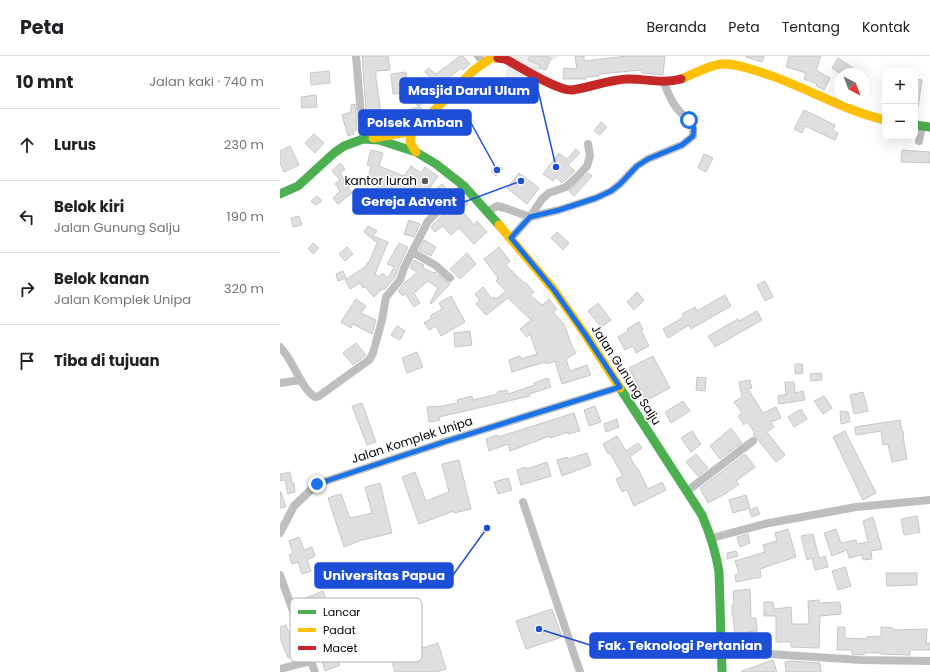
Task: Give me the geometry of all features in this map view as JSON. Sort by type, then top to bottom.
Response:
[{"type":"main road","points":[[280,194],[298,186],[334,153],[344,146],[367,139],[412,131],[421,126],[474,70],[481,59],[504,58],[564,89],[576,89],[615,80],[629,79],[664,82],[682,79],[702,69],[719,64],[732,65],[757,71],[797,85],[856,112],[882,119]]},
{"type":"main road","points":[[412,131],[410,142],[416,152]]},
{"type":"main road","name":"Jalan Gunung Salju","points":[[367,139],[389,143],[416,152],[436,164],[464,186],[511,238],[554,290],[585,334],[702,515],[712,538],[717,557],[722,672]]},
{"type":"street","points":[[356,56],[367,139]]},
{"type":"street","points":[[487,212],[497,206],[530,217],[559,210],[596,198],[611,191],[637,166],[648,159],[682,145],[693,136],[694,128],[689,120],[677,110],[669,96],[664,82]]},
{"type":"street","points":[[919,141],[922,126]]},
{"type":"street","points":[[511,238],[530,217],[542,199],[549,194],[566,187],[587,166],[590,156],[588,144]]},
{"type":"street","points":[[282,351],[305,387],[315,397],[319,396],[369,360],[373,353],[382,320],[386,297],[400,280],[404,268],[428,221],[464,186]]},
{"type":"street","points":[[412,252],[435,265],[450,278]]},
{"type":"street","points":[[280,383],[301,380]]},
{"type":"street","name":"Jalan Komplek Unipa","points":[[280,533],[294,506],[317,484],[447,441],[620,387]]},
{"type":"street","points":[[687,491],[753,441]]},
{"type":"street","points":[[712,538],[764,524],[856,507],[930,500]]},
{"type":"street","points":[[523,502],[580,672]]},
{"type":"street","points":[[280,575],[290,603]]},
{"type":"street","points":[[721,654],[769,654],[861,660],[930,661]]},
{"type":"street","points":[[280,670],[308,662]]},
{"type":"street","points":[[311,662],[315,672]]},
{"type":"shaded area","points":[[510,56],[559,56],[501,93]]},
{"type":"building","points":[[362,56],[388,56],[390,70],[376,71],[376,79],[381,113],[388,112],[389,123],[367,125]]},
{"type":"building","points":[[460,56],[463,56],[470,64],[463,70],[461,68],[445,81],[448,85],[445,89],[443,87],[431,100],[429,97],[419,106],[423,110],[413,119],[399,123],[396,113],[419,107],[414,102],[425,91],[417,92],[430,77],[425,72],[428,68],[436,74]]},
{"type":"building","points":[[530,56],[546,56],[551,58],[546,70],[539,68],[540,65],[528,60]]},
{"type":"building","points":[[575,56],[584,56],[584,61],[627,56],[665,56],[663,75],[642,73],[642,70],[599,74],[599,76],[586,77],[586,79],[563,79],[564,68],[577,69]]},
{"type":"building","points":[[746,56],[764,56],[762,62]]},
{"type":"building","points":[[789,56],[821,56],[816,70],[830,78],[824,90],[816,86],[817,84],[804,79],[806,73],[786,67]]},
{"type":"building","points":[[838,58],[853,68],[834,68],[834,69],[832,68]]},
{"type":"building","points":[[329,71],[330,83],[311,85],[310,73]]},
{"type":"building","points":[[406,72],[408,93],[393,94],[391,74]]},
{"type":"building","points":[[918,79],[922,80],[918,107]]},
{"type":"building","points":[[316,95],[317,107],[302,108],[301,97]]},
{"type":"building","points":[[355,104],[357,130],[353,131],[354,134],[348,136],[342,115],[351,112],[351,105]]},
{"type":"building","points":[[804,110],[835,125],[833,130],[838,133],[835,140],[805,126],[802,133],[794,129]]},
{"type":"building","points":[[601,122],[607,127],[600,135],[594,131]]},
{"type":"building","points":[[314,134],[324,143],[315,153],[305,143]]},
{"type":"building","points":[[290,146],[299,165],[284,172],[280,163],[280,151]]},
{"type":"building","points":[[576,149],[580,153],[568,165],[575,171],[562,183],[556,177],[553,181],[543,174],[559,153],[567,159]]},
{"type":"building","points":[[371,150],[383,153],[379,166],[404,176],[411,166],[421,173],[425,167],[438,176],[425,195],[413,188],[404,203],[386,192],[377,211],[368,206],[380,182],[368,179],[371,166],[367,165]]},
{"type":"building","points":[[902,150],[930,152],[930,163],[901,162]]},
{"type":"building","points":[[704,154],[713,158],[706,172],[698,168]]},
{"type":"building","points":[[340,163],[345,169],[340,173],[352,193],[338,204],[333,198],[340,191],[335,184],[340,180],[332,171]]},
{"type":"building","points":[[498,165],[503,169],[496,176],[491,171]]},
{"type":"building","points":[[519,173],[539,188],[527,204],[507,188]]},
{"type":"building","points":[[588,173],[592,176],[574,196],[569,191]]},
{"type":"building","points":[[442,184],[446,188],[444,190],[448,194],[429,213],[420,203]]},
{"type":"building","points":[[317,196],[322,201],[315,205],[311,201]]},
{"type":"building","points":[[463,198],[468,204],[462,210],[474,225],[477,221],[487,232],[474,244],[459,228],[451,235],[443,226],[435,232],[431,227],[446,211]]},
{"type":"building","points":[[299,216],[302,225],[293,227],[291,218]]},
{"type":"building","points":[[409,220],[420,224],[414,237],[404,234]]},
{"type":"building","points":[[368,226],[377,231],[373,236],[388,242],[375,274],[380,277],[382,273],[388,278],[394,267],[387,264],[399,243],[408,247],[395,277],[384,290],[382,289],[374,297],[365,287],[363,288],[360,283],[350,289],[345,280],[365,267],[369,262],[377,243],[364,232]]},
{"type":"building","points":[[557,232],[569,243],[563,250],[551,238]]},
{"type":"building","points":[[424,240],[436,247],[431,256],[419,250]]},
{"type":"building","points":[[313,243],[319,248],[313,254],[308,249]]},
{"type":"building","points":[[347,247],[353,254],[345,261],[339,254]]},
{"type":"building","points":[[499,247],[510,261],[506,265],[534,292],[530,295],[542,305],[549,299],[557,309],[553,312],[564,324],[576,353],[566,359],[570,371],[587,365],[591,375],[562,384],[555,361],[546,364],[545,362],[512,372],[509,360],[520,356],[521,359],[537,354],[530,334],[527,337],[520,329],[531,320],[508,298],[486,315],[476,304],[480,300],[475,294],[483,287],[492,299],[494,297],[496,299],[506,291],[496,281],[498,278],[484,259]]},
{"type":"building","points":[[467,253],[476,264],[460,279],[450,269]]},
{"type":"building","points":[[414,260],[424,265],[423,268],[434,273],[435,272],[450,284],[431,304],[430,303],[438,288],[428,281],[414,293],[420,303],[414,307],[405,293],[403,296],[398,291],[406,281],[417,272],[410,268]]},
{"type":"building","points":[[343,271],[346,278],[338,281],[336,274]]},
{"type":"building","points":[[765,281],[773,297],[765,301],[757,285]]},
{"type":"building","points":[[637,292],[644,300],[634,310],[627,302]]},
{"type":"building","points":[[725,295],[731,306],[691,329],[689,325],[668,338],[663,329],[684,317],[682,314],[695,307],[697,311]]},
{"type":"building","points":[[451,296],[465,322],[441,336],[436,326],[429,330],[424,323],[432,318],[430,316],[442,309],[439,303]]},
{"type":"building","points":[[356,299],[366,306],[361,313],[376,320],[372,334],[353,324],[351,328],[341,322]]},
{"type":"building","points":[[598,303],[611,320],[601,327],[588,311]]},
{"type":"building","points":[[757,311],[762,320],[715,347],[708,336],[738,319],[739,321]]},
{"type":"building","points":[[639,322],[643,329],[641,330],[649,346],[636,353],[633,346],[625,350],[618,337],[628,331],[627,329]]},
{"type":"building","points":[[397,326],[405,331],[400,340],[391,335]]},
{"type":"building","points":[[470,331],[472,345],[455,347],[454,333]]},
{"type":"building","points":[[356,343],[366,355],[353,365],[343,353]]},
{"type":"building","points":[[417,352],[423,367],[407,373],[402,358]]},
{"type":"building","points":[[653,356],[670,388],[646,401],[629,368]]},
{"type":"building","points":[[795,364],[802,364],[803,373],[795,374]]},
{"type":"building","points":[[821,373],[822,380],[811,381],[810,374]]},
{"type":"building","points":[[697,377],[706,378],[705,391],[696,390]]},
{"type":"building","points":[[548,378],[551,387],[529,394],[530,396],[439,417],[440,420],[429,422],[427,407],[437,407],[458,403],[457,400],[472,396],[473,400],[498,394],[497,392],[507,390],[508,394],[535,385],[534,383]]},
{"type":"building","points":[[750,380],[752,388],[748,389],[763,413],[776,407],[781,418],[771,422],[774,427],[767,432],[785,455],[776,462],[753,434],[755,433],[747,422],[744,425],[738,416],[742,413],[734,402],[742,397],[739,382]]},
{"type":"building","points":[[785,382],[794,382],[795,393],[803,391],[805,400],[779,404],[778,396],[786,394]]},
{"type":"building","points":[[863,392],[868,411],[854,414],[850,395]]},
{"type":"building","points":[[824,396],[832,408],[823,414],[814,401]]},
{"type":"building","points":[[683,401],[690,411],[671,423],[665,412]]},
{"type":"building","points":[[362,403],[376,442],[367,445],[352,406]]},
{"type":"building","points":[[595,406],[601,422],[589,426],[584,410]]},
{"type":"building","points":[[801,409],[807,419],[794,427],[788,417]]},
{"type":"building","points":[[840,411],[848,412],[850,422],[841,424]]},
{"type":"building","points":[[574,413],[580,431],[568,434],[568,432],[550,438],[550,436],[510,451],[508,444],[489,451],[486,439],[497,435],[498,437]]},
{"type":"building","points":[[617,419],[619,427],[606,432],[604,424]]},
{"type":"building","points":[[900,420],[907,459],[892,462],[888,444],[883,445],[881,431],[856,435],[855,427]]},
{"type":"building","points":[[731,428],[742,443],[720,459],[710,446]]},
{"type":"building","points":[[692,431],[701,444],[691,452],[681,438]]},
{"type":"building","points":[[845,431],[876,493],[863,500],[833,437]]},
{"type":"building","points":[[617,436],[626,451],[638,443],[642,448],[630,457],[648,489],[662,482],[666,490],[634,506],[627,490],[622,492],[616,479],[623,476],[603,444]]},
{"type":"building","points":[[587,453],[591,465],[562,476],[557,460],[567,457],[568,459]]},
{"type":"building","points":[[696,454],[708,468],[698,476],[686,462]]},
{"type":"building","points":[[745,454],[755,467],[736,481],[739,484],[725,494],[708,503],[700,488]]},
{"type":"building","points":[[459,460],[471,509],[454,513],[454,511],[419,524],[402,477],[415,472],[426,501],[449,492],[442,464]]},
{"type":"building","points":[[547,462],[551,476],[521,485],[517,470],[526,467],[527,469]]},
{"type":"building","points":[[290,472],[292,483],[294,483],[295,492],[288,494],[285,480],[280,481],[280,474]]},
{"type":"building","points":[[508,478],[512,490],[498,494],[494,482]]},
{"type":"building","points":[[380,483],[392,533],[362,540],[344,547],[328,498],[341,494],[350,518],[372,513],[365,487]]},
{"type":"building","points":[[281,492],[286,507],[280,508]]},
{"type":"building","points":[[746,495],[750,508],[733,513],[729,500]]},
{"type":"building","points":[[757,507],[760,514],[752,517],[749,510]]},
{"type":"building","points":[[917,516],[920,532],[904,535],[901,519]]},
{"type":"building","points":[[873,517],[882,549],[871,551],[872,559],[863,560],[862,555],[849,558],[847,550],[832,556],[824,533],[836,529],[841,543],[856,540],[857,544],[868,542],[863,521]]},
{"type":"building","points":[[788,529],[796,557],[760,569],[761,577],[736,582],[735,575],[739,574],[735,561],[765,552],[763,545],[777,541],[775,533]]},
{"type":"building","points":[[748,534],[750,543],[740,547],[737,537]]},
{"type":"building","points":[[813,534],[819,558],[825,556],[828,567],[815,570],[812,558],[807,560],[801,536]]},
{"type":"building","points":[[299,537],[304,550],[312,547],[315,556],[307,560],[311,571],[302,574],[298,562],[292,564],[289,555],[293,553],[289,541]]},
{"type":"building","points":[[736,551],[738,556],[727,559],[727,553]]},
{"type":"building","points":[[845,567],[851,586],[838,590],[832,571]]},
{"type":"building","points":[[886,573],[917,573],[917,585],[887,586]]},
{"type":"building","points":[[750,589],[751,618],[756,618],[757,631],[747,632],[748,648],[733,648],[732,635],[735,634],[732,616],[732,605],[734,605],[733,591]]},
{"type":"building","points":[[323,591],[326,598],[306,598]]},
{"type":"building","points":[[819,600],[819,603],[840,602],[841,614],[820,616],[819,648],[791,647],[791,642],[776,642],[776,616],[764,616],[764,602],[773,602],[774,609],[791,607],[792,624],[809,624],[808,601]]},
{"type":"building","points":[[552,609],[562,637],[526,649],[516,621]]},
{"type":"building","points":[[286,625],[290,636],[290,657],[288,658],[280,638],[280,627]]},
{"type":"building","points":[[838,627],[845,627],[845,638],[867,639],[867,637],[881,636],[881,627],[893,628],[893,630],[927,629],[926,643],[930,643],[930,650],[910,650],[910,655],[881,653],[864,653],[864,655],[852,654],[852,650],[837,650]]},
{"type":"building","points":[[438,643],[446,669],[436,672],[395,672],[392,662],[422,662],[422,648]]},
{"type":"building","points":[[773,660],[777,672],[742,672],[742,671]]},
{"type":"building","points":[[322,662],[339,662],[340,665],[325,671]]},
{"type":"building","points":[[785,662],[820,663],[821,672],[786,672]]},
{"type":"traffic: fast","points":[[918,125],[930,127]]},
{"type":"traffic: fast","points":[[280,194],[298,186],[334,153],[344,146],[363,139],[379,140],[416,152],[436,164],[464,186],[499,225]]},
{"type":"traffic: fast","points":[[620,388],[702,515],[708,529],[719,572],[722,672]]},
{"type":"traffic: slow","points":[[373,138],[408,132],[416,129],[474,70],[491,58],[498,58]]},
{"type":"traffic: slow","points":[[681,79],[716,65],[736,65],[776,77],[837,104],[882,119]]},
{"type":"traffic: slow","points":[[412,131],[410,142],[416,152]]},
{"type":"traffic: slow","points":[[499,225],[554,290],[620,388]]},
{"type":"traffic: jam","points":[[498,58],[505,59],[557,87],[572,90],[622,79],[661,81],[681,79]]},
{"type":"place","name":"Masjid Darul Ulum","points":[[556,167]]},
{"type":"place","name":"Polsek Amban","points":[[497,170]]},
{"type":"place","name":"kantor lurah","points":[[425,181]]},
{"type":"place","name":"Gereja Advent","points":[[521,181]]},
{"type":"place","name":"Universitas Papua","points":[[487,528]]},
{"type":"place","name":"Fak. Teknologi Pertanian","points":[[539,629]]},
{"type":"route","points":[[317,484],[447,441],[620,387],[554,290],[511,238],[530,217],[559,210],[596,198],[611,191],[637,166],[648,159],[682,145],[693,136],[694,128],[689,120]]}]
